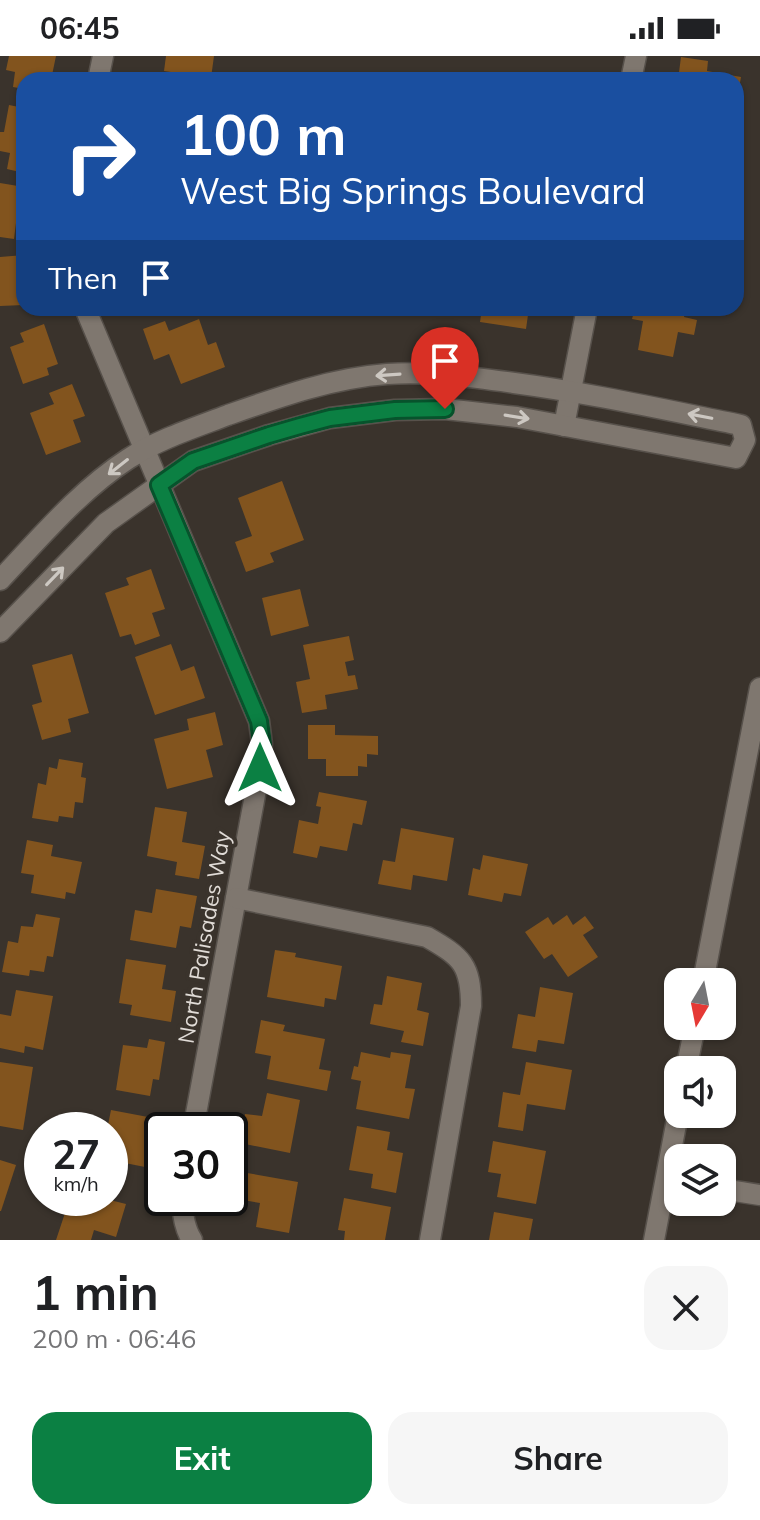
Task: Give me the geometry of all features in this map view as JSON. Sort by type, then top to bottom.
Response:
[{"type":"street","name":"North Palisades Way","points":[[88,316],[259,721],[262,744],[260,768],[196,1112]]},
{"type":"street","points":[[564,426],[585,316]]},
{"type":"street","points":[[0,580],[78,499],[143,450],[166,438],[308,388],[387,374],[462,376],[571,391],[741,425],[753,442],[736,458],[517,417],[445,409],[395,410],[330,418],[193,461],[106,523],[0,632]]},
{"type":"street","points":[[706,968],[760,688]]},
{"type":"street","points":[[236,898],[427,937],[450,950],[463,965],[471,981],[471,1006],[430,1240]]},
{"type":"street","points":[[736,1191],[760,1195]]},
{"type":"street","points":[[654,1240],[664,1207]]},
{"type":"street","points":[[184,1216],[191,1239]]},
{"type":"building","points":[[9,56],[56,56],[53,72],[16,72],[16,88],[13,87],[15,72],[6,70]]},
{"type":"building","points":[[166,56],[214,56],[212,72],[164,71]]},
{"type":"building","points":[[681,57],[708,61],[707,71],[713,72],[679,72]]},
{"type":"building","points":[[9,105],[16,106],[16,171],[7,169],[10,153],[0,151],[0,132],[4,132]]},
{"type":"building","points":[[0,183],[16,186],[16,223],[14,239],[0,237]]},
{"type":"building","points":[[16,256],[16,305],[0,306],[0,257]]},
{"type":"building","points":[[481,316],[528,316],[526,329],[480,322]]},
{"type":"building","points":[[633,316],[684,316],[697,320],[694,335],[678,332],[673,357],[638,350],[643,321],[632,319]]},
{"type":"building","points":[[199,319],[208,345],[216,342],[225,367],[181,384],[169,354],[154,360],[143,329],[165,321],[169,331]]},
{"type":"building","points":[[44,324],[58,364],[47,368],[49,375],[23,384],[10,347],[24,342],[20,333]]},
{"type":"building","points":[[72,384],[85,416],[73,420],[81,442],[46,455],[30,413],[54,404],[49,393]]},
{"type":"building","points":[[282,481],[304,540],[270,553],[274,562],[246,572],[235,542],[252,536],[238,498]]},
{"type":"building","points":[[151,569],[165,609],[152,613],[160,636],[135,645],[131,634],[120,637],[105,593],[129,585],[126,578]]},
{"type":"building","points":[[300,589],[309,626],[271,636],[262,598]]},
{"type":"building","points":[[349,636],[354,660],[345,662],[348,676],[355,675],[358,689],[325,695],[327,709],[302,713],[296,682],[310,679],[303,645]]},
{"type":"building","points":[[171,644],[181,671],[194,666],[205,698],[155,715],[135,657]]},
{"type":"building","points":[[72,654],[89,713],[68,719],[71,732],[42,740],[32,705],[42,702],[32,665]]},
{"type":"building","points":[[215,712],[223,745],[206,750],[213,777],[167,789],[154,739],[189,730],[187,719]]},
{"type":"building","points":[[308,725],[335,725],[335,735],[378,736],[378,755],[367,754],[367,767],[358,766],[358,776],[326,776],[326,759],[308,759]]},
{"type":"building","points":[[59,759],[83,763],[81,777],[86,778],[83,803],[75,802],[73,818],[59,816],[58,822],[32,818],[38,783],[46,785],[49,767],[57,769]]},
{"type":"building","points":[[319,792],[367,801],[362,825],[353,823],[347,851],[320,846],[317,858],[293,853],[299,820],[318,824],[321,807],[316,806]]},
{"type":"building","points":[[155,807],[187,812],[182,842],[205,846],[199,879],[175,875],[177,862],[147,856]]},
{"type":"building","points":[[401,828],[454,838],[447,881],[413,875],[411,890],[378,884],[383,860],[395,862]]},
{"type":"building","points":[[27,840],[53,845],[51,856],[82,862],[75,894],[66,892],[65,899],[31,893],[34,875],[21,873]]},
{"type":"building","points":[[483,855],[528,864],[521,896],[504,893],[502,902],[468,895],[473,868],[480,870]]},
{"type":"building","points":[[156,889],[197,896],[191,928],[180,926],[176,948],[130,940],[135,910],[152,913]]},
{"type":"building","points":[[36,914],[60,918],[53,957],[47,956],[44,972],[30,970],[29,976],[2,972],[8,941],[18,943],[21,926],[33,927]]},
{"type":"building","points":[[567,915],[573,925],[585,916],[594,928],[583,935],[598,957],[568,977],[552,954],[544,959],[525,932],[548,917],[553,925]]},
{"type":"building","points":[[275,950],[342,966],[336,1000],[325,998],[324,1007],[267,997]]},
{"type":"building","points":[[126,959],[166,965],[162,989],[176,991],[171,1022],[130,1015],[132,1005],[119,1003]]},
{"type":"building","points":[[387,976],[422,983],[417,1010],[429,1013],[423,1046],[401,1042],[404,1031],[370,1024],[374,1004],[382,1005]]},
{"type":"building","points":[[540,987],[573,993],[564,1044],[538,1040],[536,1052],[512,1048],[518,1014],[535,1017]]},
{"type":"building","points":[[16,990],[53,996],[43,1050],[25,1046],[24,1053],[0,1048],[0,1014],[11,1016]]},
{"type":"building","points":[[261,1020],[285,1025],[283,1031],[325,1039],[319,1069],[331,1071],[327,1091],[267,1079],[271,1056],[255,1053]]},
{"type":"building","points":[[149,1039],[165,1042],[159,1080],[153,1079],[150,1096],[116,1090],[123,1045],[147,1048]]},
{"type":"building","points":[[361,1052],[390,1058],[391,1052],[411,1055],[405,1088],[415,1089],[409,1119],[356,1109],[361,1081],[351,1079]]},
{"type":"building","points":[[0,1062],[33,1067],[23,1130],[0,1126]]},
{"type":"building","points":[[526,1062],[572,1070],[565,1110],[527,1104],[523,1131],[498,1127],[503,1092],[520,1095]]},
{"type":"building","points":[[267,1093],[300,1100],[290,1153],[248,1145],[248,1114],[262,1116]]},
{"type":"building","points":[[128,1113],[144,1116],[144,1167],[128,1164]]},
{"type":"building","points":[[357,1126],[390,1132],[387,1150],[403,1153],[396,1193],[371,1188],[373,1174],[349,1170]]},
{"type":"building","points":[[493,1141],[546,1151],[536,1204],[497,1197],[501,1174],[488,1172]]},
{"type":"building","points":[[0,1160],[16,1165],[1,1211],[0,1211]]},
{"type":"building","points":[[248,1173],[298,1182],[289,1233],[256,1227],[260,1203],[248,1201]]},
{"type":"building","points":[[344,1198],[391,1207],[385,1240],[344,1240],[345,1231],[338,1230]]},
{"type":"building","points":[[494,1212],[533,1219],[529,1240],[489,1240]]},
{"type":"building","points":[[64,1216],[122,1216],[116,1237],[94,1230],[91,1240],[56,1240]]},
{"type":"route","points":[[260,768],[262,744],[259,721],[159,485],[193,461],[330,418],[395,410],[445,409]]}]
